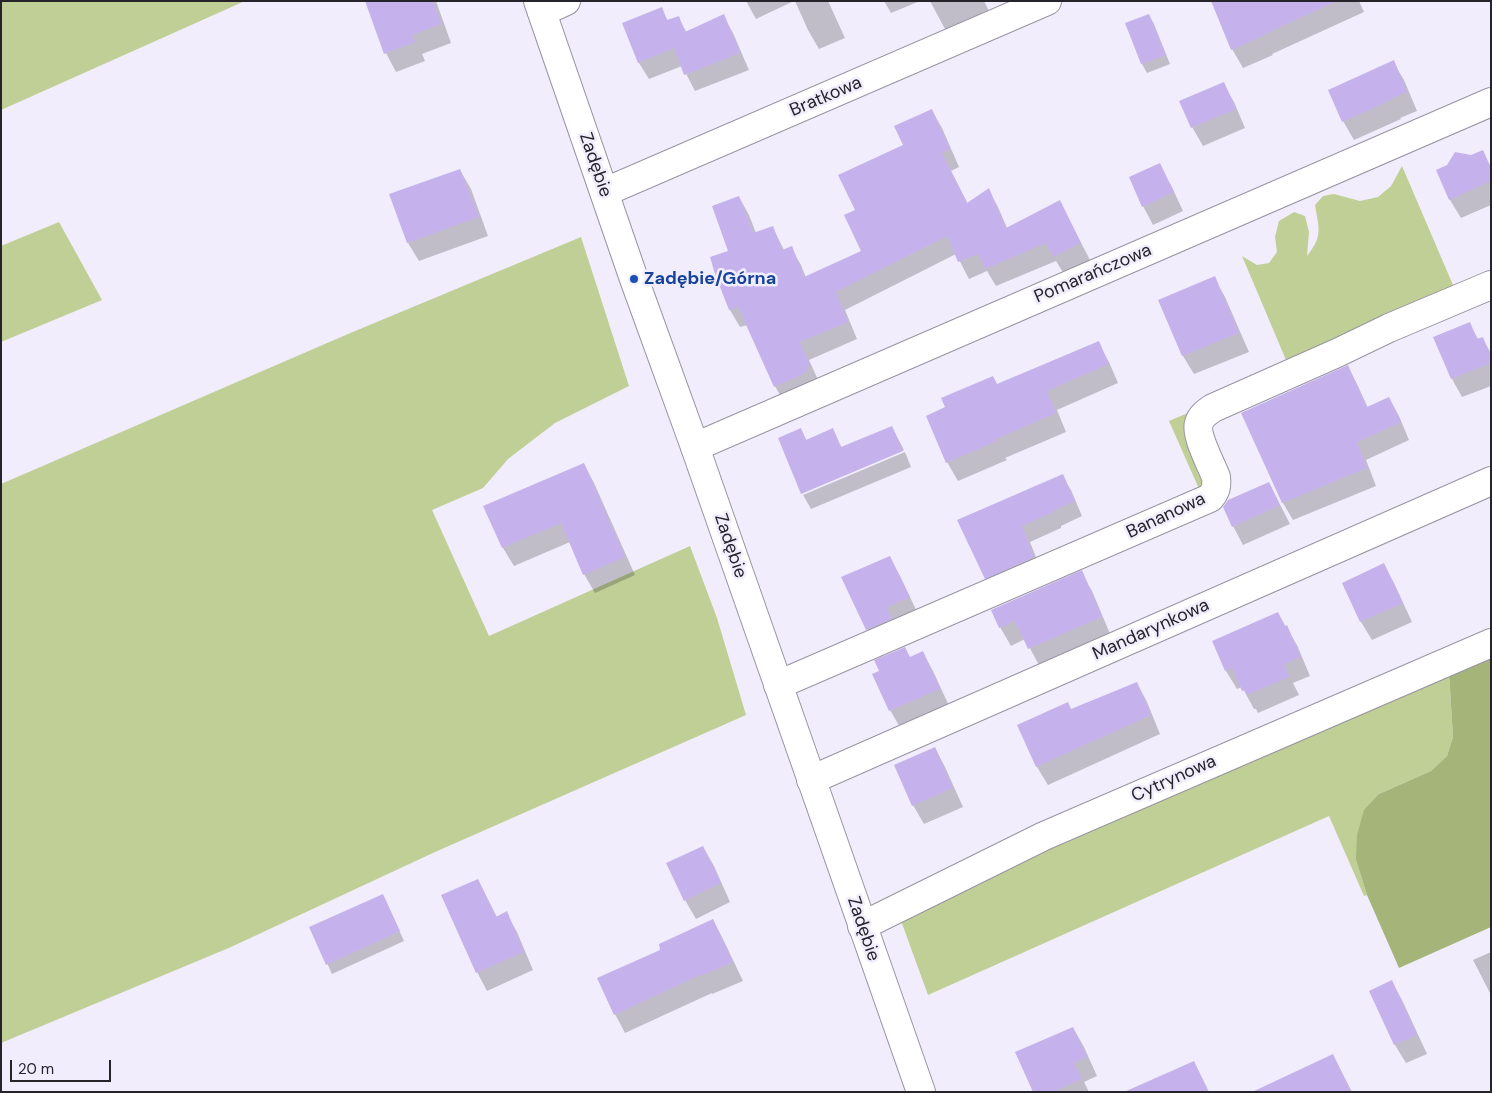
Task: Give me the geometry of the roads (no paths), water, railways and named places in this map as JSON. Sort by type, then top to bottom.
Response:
[{"type":"street","name":"Bratkowa","points":[[604,192],[1047,1]]},
{"type":"street","name":"Zadębie","points":[[548,5],[604,192],[921,1092]]},
{"type":"street","name":"Pomarańczowa","points":[[695,447],[1491,102]]},
{"type":"street","name":"Bananowa","points":[[778,684],[1210,498],[1217,484],[1198,431],[1199,422],[1204,414],[1213,408],[1338,353],[1389,328],[1491,285]]},
{"type":"street","name":"Mandarynkowa","points":[[811,780],[1491,481]]},
{"type":"street","name":"Cytrynowa","points":[[862,926],[1044,836],[1491,642]]},
{"type":"place","name":"Zadębie/Górna","points":[[634,279]]}]
